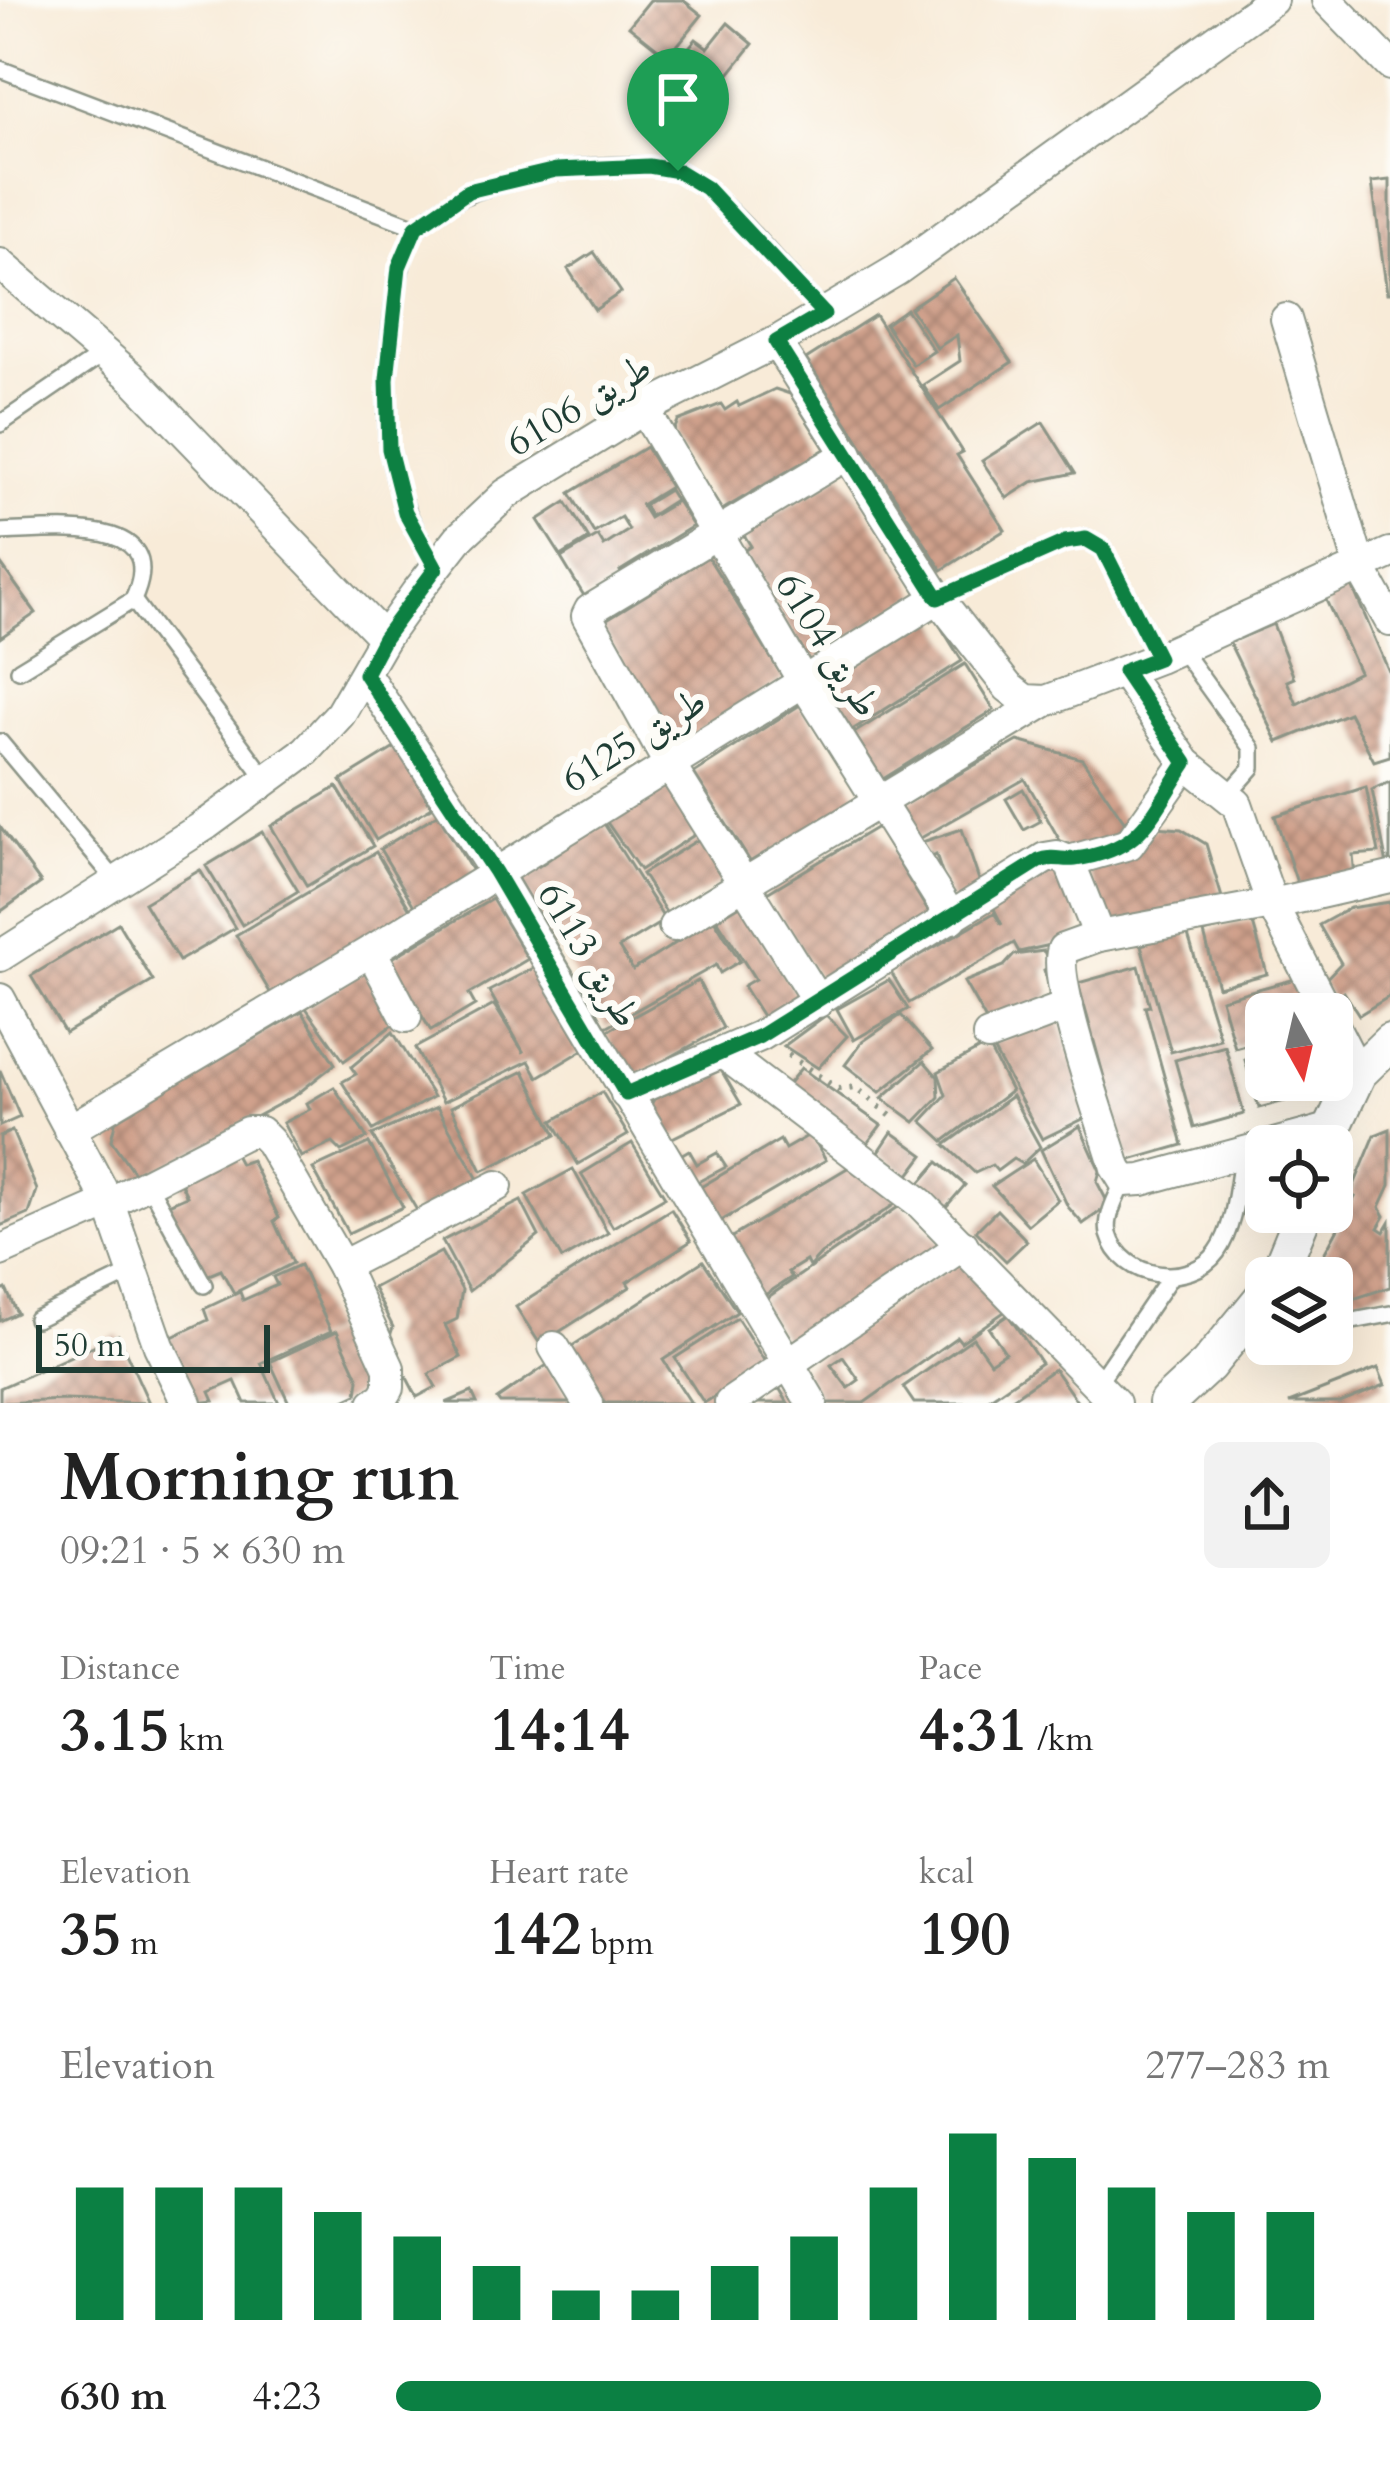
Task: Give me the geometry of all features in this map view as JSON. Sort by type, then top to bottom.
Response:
[{"type":"street","name":"طريق 6106","points":[[0,956],[269,782],[329,727],[384,638],[436,568],[459,538],[506,494],[644,409],[776,342],[897,270],[1272,0]]},
{"type":"street","points":[[1372,0],[1337,9],[1390,65]]},
{"type":"street","points":[[0,264],[155,400],[384,638]]},
{"type":"street","points":[[1286,319],[1360,567],[1390,621]]},
{"type":"street","points":[[776,342],[938,598],[1008,687],[1025,700],[1046,701]]},
{"type":"street","name":"طريق 6104","points":[[644,409],[804,682],[952,918]]},
{"type":"street","points":[[818,1002],[669,764],[588,621],[590,610],[848,454]]},
{"type":"street","points":[[674,926],[1046,701],[1169,653],[1390,553]]},
{"type":"street","name":"طريق 6125","points":[[69,1130],[371,951],[938,598]]},
{"type":"street","points":[[1124,671],[1186,763],[1228,795],[1245,816],[1273,904],[1318,993]]},
{"type":"street","name":"طريق 6113","points":[[365,674],[495,872],[812,1403]]},
{"type":"street","points":[[626,1094],[760,1036],[1039,861],[1052,856],[1069,861],[1136,839],[1186,763]]},
{"type":"street","points":[[1069,861],[1088,939]]},
{"type":"street","points":[[1243,1152],[1133,1182],[1120,1174],[1068,1006],[1058,961],[1063,950],[1088,939],[1390,877]]},
{"type":"street","points":[[371,951],[406,1017]]},
{"type":"street","points":[[0,999],[109,1203],[159,1346],[187,1403]]},
{"type":"street","points":[[988,1036],[1068,1006]]},
{"type":"street","points":[[1334,1125],[1379,1056],[1353,1037]]},
{"type":"street","points":[[723,1054],[920,1203],[1106,1394]]},
{"type":"street","points":[[0,1251],[109,1203],[247,1132],[260,1132],[342,1265],[388,1368],[389,1388],[374,1403]]},
{"type":"street","points":[[342,1265],[496,1186]]},
{"type":"street","points":[[730,1403],[963,1245]]},
{"type":"street","points":[[1167,1403],[1245,1336]]},
{"type":"street","points":[[554,1347],[588,1403]]},
{"type":"lane","points":[[0,69],[416,227]]},
{"type":"lane","points":[[436,568],[405,512],[389,449],[387,379],[399,267],[416,227],[468,191],[556,170],[649,166],[678,171],[706,188],[824,314]]},
{"type":"lane","points":[[0,424],[104,353]]},
{"type":"lane","points":[[0,532],[98,533],[138,548],[144,569],[133,600],[19,670]]},
{"type":"lane","points":[[938,598],[1065,542],[1086,539],[1103,549],[1169,653],[1252,748],[1252,768],[1228,795]]},
{"type":"lane","points":[[133,600],[269,782]]},
{"type":"lane","points":[[0,742],[117,882]]},
{"type":"lane","points":[[1120,1174],[1108,1231],[1118,1253],[1139,1268],[1170,1277],[1200,1268],[1216,1254],[1228,1231],[1243,1152]]},
{"type":"lane","points":[[148,1183],[204,1285]]},
{"type":"lane","points":[[36,1319],[133,1272]]},
{"type":"lane","points":[[1106,1394],[1170,1277]]},
{"type":"lane","points":[[1353,1320],[1390,1314]]},
{"type":"path","points":[[760,1036],[838,1089],[855,1087],[891,1116]]},
{"type":"building","points":[[650,0],[683,0],[702,15],[668,57],[629,26]]},
{"type":"building","points":[[728,23],[753,44],[713,94],[675,64],[696,39],[708,48]]},
{"type":"building","points":[[1390,180],[1390,293],[1387,293],[1372,182]]},
{"type":"building","points":[[594,252],[621,292],[595,310],[568,269]]},
{"type":"building","points":[[954,278],[1012,362],[939,410],[923,385],[960,361],[957,335],[937,348],[910,308]]},
{"type":"building","points":[[906,309],[934,351],[913,365],[885,324]]},
{"type":"building","points":[[875,315],[963,452],[957,455],[1005,530],[942,570],[806,359]]},
{"type":"building","points":[[775,389],[790,394],[825,449],[722,510],[673,433],[678,421],[721,404],[725,410],[737,402],[739,406]]},
{"type":"building","points":[[1043,422],[1075,473],[1032,482],[1007,498],[982,461]]},
{"type":"building","points":[[646,447],[670,487],[641,505],[649,518],[677,501],[693,526],[620,571],[623,576],[586,599],[561,558],[598,536],[604,546],[629,530],[621,517],[594,533],[570,493]]},
{"type":"building","points":[[842,473],[919,595],[811,663],[742,552],[751,546],[744,535]]},
{"type":"building","points":[[669,490],[675,500],[650,516],[644,505]]},
{"type":"building","points":[[566,502],[589,539],[561,556],[538,520]]},
{"type":"building","points":[[708,557],[784,679],[676,746],[599,624]]},
{"type":"building","points":[[0,563],[36,613],[0,638]]},
{"type":"building","points":[[1349,579],[1390,674],[1390,756],[1374,761],[1349,713],[1278,742],[1229,642],[1273,624],[1294,678],[1287,681],[1297,704],[1359,672],[1325,598]]},
{"type":"building","points":[[934,616],[962,661],[852,730],[824,686]]},
{"type":"building","points":[[965,664],[994,710],[883,779],[854,733]]},
{"type":"building","points":[[800,705],[860,799],[753,866],[694,773]]},
{"type":"building","points":[[1018,741],[1082,759],[1124,821],[1129,819],[1133,840],[1067,853],[1025,779],[919,839],[900,807]]},
{"type":"building","points":[[396,747],[432,807],[376,840],[341,781]]},
{"type":"building","points":[[663,779],[699,832],[640,870],[604,818]]},
{"type":"building","points":[[1390,782],[1390,870],[1388,870],[1372,790]]},
{"type":"building","points":[[337,787],[373,846],[307,886],[271,826]]},
{"type":"building","points":[[1366,787],[1379,853],[1353,855],[1355,878],[1300,892],[1275,816]]},
{"type":"building","points":[[1023,789],[1041,821],[1024,830],[1006,799]]},
{"type":"building","points":[[438,814],[475,876],[417,911],[380,849]]},
{"type":"building","points":[[603,822],[665,920],[619,948],[633,970],[714,919],[740,961],[720,973],[716,965],[606,1027],[510,866],[532,853],[539,866]]},
{"type":"building","points":[[0,827],[41,883],[0,912]]},
{"type":"building","points":[[877,827],[934,921],[823,986],[767,893]]},
{"type":"building","points":[[1155,827],[1181,829],[1206,844],[1223,901],[1107,928],[1088,869]]},
{"type":"building","points":[[962,829],[983,892],[952,903],[936,855],[927,858],[922,842]]},
{"type":"building","points":[[262,832],[298,891],[242,925],[206,866]]},
{"type":"building","points":[[701,838],[727,878],[667,914],[642,874]]},
{"type":"building","points":[[376,852],[414,916],[274,999],[236,935]]},
{"type":"building","points":[[1068,868],[1080,930],[1064,942],[1019,952],[1014,943],[909,1003],[891,972],[994,913],[1002,925],[993,907],[1036,875]]},
{"type":"building","points":[[200,870],[235,928],[179,961],[144,903]]},
{"type":"building","points":[[492,899],[528,959],[469,994],[475,1005],[431,1031],[389,960]]},
{"type":"building","points":[[1390,902],[1390,996],[1359,1015],[1353,993],[1328,993],[1322,983],[1341,963],[1319,925],[1350,908]]},
{"type":"building","points":[[740,905],[801,1003],[767,1024],[743,986],[755,979],[717,919]]},
{"type":"building","points":[[1252,920],[1267,974],[1218,987],[1204,933]]},
{"type":"building","points":[[118,923],[153,981],[65,1033],[31,976]]},
{"type":"building","points":[[1187,932],[1220,1039],[1171,1052],[1141,945]]},
{"type":"building","points":[[1044,951],[1051,992],[1045,1000],[988,1024],[964,982],[1004,966],[1014,955]]},
{"type":"building","points":[[1139,966],[1150,1006],[1145,1007],[1183,1145],[1127,1161],[1078,983]]},
{"type":"building","points":[[536,967],[585,1049],[538,1077],[529,1061],[443,1102],[415,1048],[494,1005],[524,1053],[489,991]]},
{"type":"building","points":[[365,969],[395,1023],[344,1061],[306,1008]]},
{"type":"building","points":[[1299,978],[1303,993],[1245,993],[1245,1045],[1235,1048],[1221,999]]},
{"type":"building","points":[[889,980],[908,1009],[854,1040],[837,1009]]},
{"type":"building","points":[[698,981],[723,1028],[631,1079],[605,1032]]},
{"type":"building","points":[[302,1011],[335,1064],[296,1095],[139,1180],[111,1140],[116,1119]]},
{"type":"building","points":[[826,1015],[847,1036],[818,1068],[784,1046]]},
{"type":"building","points":[[901,1015],[932,1050],[880,1092],[845,1065],[862,1042]]},
{"type":"building","points":[[1057,1017],[1093,1114],[1042,1139],[990,1044]]},
{"type":"building","points":[[393,1032],[433,1097],[373,1130],[342,1082],[356,1074],[351,1067]]},
{"type":"building","points":[[987,1045],[1011,1091],[944,1141],[922,1121],[946,1095],[938,1072]]},
{"type":"building","points":[[1225,1046],[1244,1114],[1194,1128],[1175,1060]]},
{"type":"building","points":[[924,1061],[938,1077],[939,1097],[915,1122],[882,1098]]},
{"type":"building","points":[[801,1068],[881,1125],[866,1145],[786,1087]]},
{"type":"building","points":[[0,1070],[20,1117],[0,1126]]},
{"type":"building","points":[[721,1070],[741,1104],[664,1142],[647,1113],[654,1099]]},
{"type":"building","points":[[524,1071],[556,1135],[482,1171],[451,1107]]},
{"type":"building","points":[[334,1087],[367,1138],[341,1151],[333,1143],[301,1157],[283,1123],[310,1109],[307,1103]]},
{"type":"building","points":[[602,1092],[628,1135],[578,1164],[553,1121]]},
{"type":"building","points":[[1012,1096],[1040,1147],[1022,1164],[1013,1159],[997,1171],[992,1165],[975,1173],[945,1145]]},
{"type":"building","points":[[1257,1101],[1285,1101],[1259,1108]]},
{"type":"building","points":[[437,1107],[479,1181],[421,1217],[372,1135]]},
{"type":"building","points":[[1080,1126],[1109,1205],[1083,1224],[1068,1207],[1041,1150]]},
{"type":"building","points":[[1390,1129],[1390,1185],[1380,1207],[1385,1216],[1378,1228],[1384,1232],[1390,1222],[1390,1287],[1353,1299],[1353,1257],[1322,1257],[1335,1233],[1353,1233],[1353,1188],[1375,1135]]},
{"type":"building","points":[[12,1131],[37,1190],[29,1214],[0,1226],[0,1136]]},
{"type":"building","points":[[892,1132],[924,1155],[909,1175],[878,1153]]},
{"type":"building","points":[[811,1134],[826,1160],[714,1225],[694,1191],[780,1140],[785,1149]]},
{"type":"building","points":[[369,1143],[403,1207],[348,1233],[313,1169]]},
{"type":"building","points":[[632,1143],[665,1197],[613,1227],[581,1174]]},
{"type":"building","points":[[232,1149],[240,1164],[251,1160],[279,1218],[274,1221],[293,1263],[234,1293],[221,1270],[204,1277],[166,1205],[187,1196],[181,1184]]},
{"type":"building","points":[[689,1150],[697,1164],[717,1153],[726,1167],[692,1185],[677,1157]]},
{"type":"building","points":[[1033,1159],[1058,1200],[1028,1225],[992,1186]]},
{"type":"building","points":[[938,1162],[965,1185],[946,1207],[919,1184]]},
{"type":"building","points":[[854,1164],[901,1200],[809,1267],[806,1261],[788,1272],[792,1277],[759,1299],[722,1243]]},
{"type":"building","points":[[573,1169],[608,1233],[562,1259],[526,1195]]},
{"type":"building","points":[[521,1201],[539,1236],[469,1291],[442,1241]]},
{"type":"building","points":[[901,1205],[942,1245],[791,1349],[761,1302]]},
{"type":"building","points":[[671,1209],[691,1241],[627,1282],[630,1287],[540,1344],[516,1307]]},
{"type":"building","points":[[997,1210],[1027,1241],[1006,1261],[976,1231]]},
{"type":"building","points":[[441,1252],[462,1290],[457,1319],[445,1325],[461,1357],[429,1374],[436,1387],[417,1397],[388,1342],[393,1327],[373,1288]]},
{"type":"building","points":[[962,1259],[1007,1310],[961,1342],[957,1337],[864,1403],[823,1403],[803,1368]],"holes":[[[843,1357],[859,1380],[848,1388],[831,1365]]]},
{"type":"building","points":[[703,1261],[737,1312],[663,1360],[691,1403],[596,1403],[563,1352]]},
{"type":"building","points":[[300,1265],[331,1331],[261,1363],[279,1403],[245,1403],[235,1381],[210,1392],[214,1401],[197,1403],[168,1339],[208,1320],[204,1309],[240,1292],[243,1300],[277,1285],[273,1277]]},
{"type":"building","points":[[6,1289],[17,1313],[0,1321],[0,1292]]},
{"type":"building","points":[[1008,1315],[1041,1363],[983,1403],[914,1403],[903,1387],[973,1338],[990,1362],[1005,1352],[989,1328]]},
{"type":"building","points":[[737,1318],[767,1365],[704,1403],[675,1358]]},
{"type":"building","points":[[337,1331],[359,1379],[357,1394],[338,1403],[289,1403],[270,1362]]},
{"type":"building","points":[[118,1335],[149,1403],[0,1403],[0,1388]]},
{"type":"building","points":[[547,1365],[572,1403],[500,1403],[497,1399]]},
{"type":"building","points":[[1378,1368],[1385,1385],[1340,1403],[1289,1403]]},
{"type":"building","points":[[1054,1369],[1078,1403],[1005,1403]]},
{"type":"building","points":[[775,1381],[788,1403],[741,1403]]},
{"type":"building","points":[[472,1392],[477,1403],[446,1403]]},
{"type":"route","points":[[649,166],[678,171],[706,188],[824,314],[776,342],[938,598],[1065,542],[1086,539],[1103,549],[1158,658],[1124,671],[1186,763],[1129,844],[1069,861],[1052,856],[1039,861],[760,1036],[626,1094],[495,872],[365,674],[384,638],[436,568],[405,512],[389,449],[387,379],[399,267],[416,227],[468,191],[556,170],[649,166]]}]
